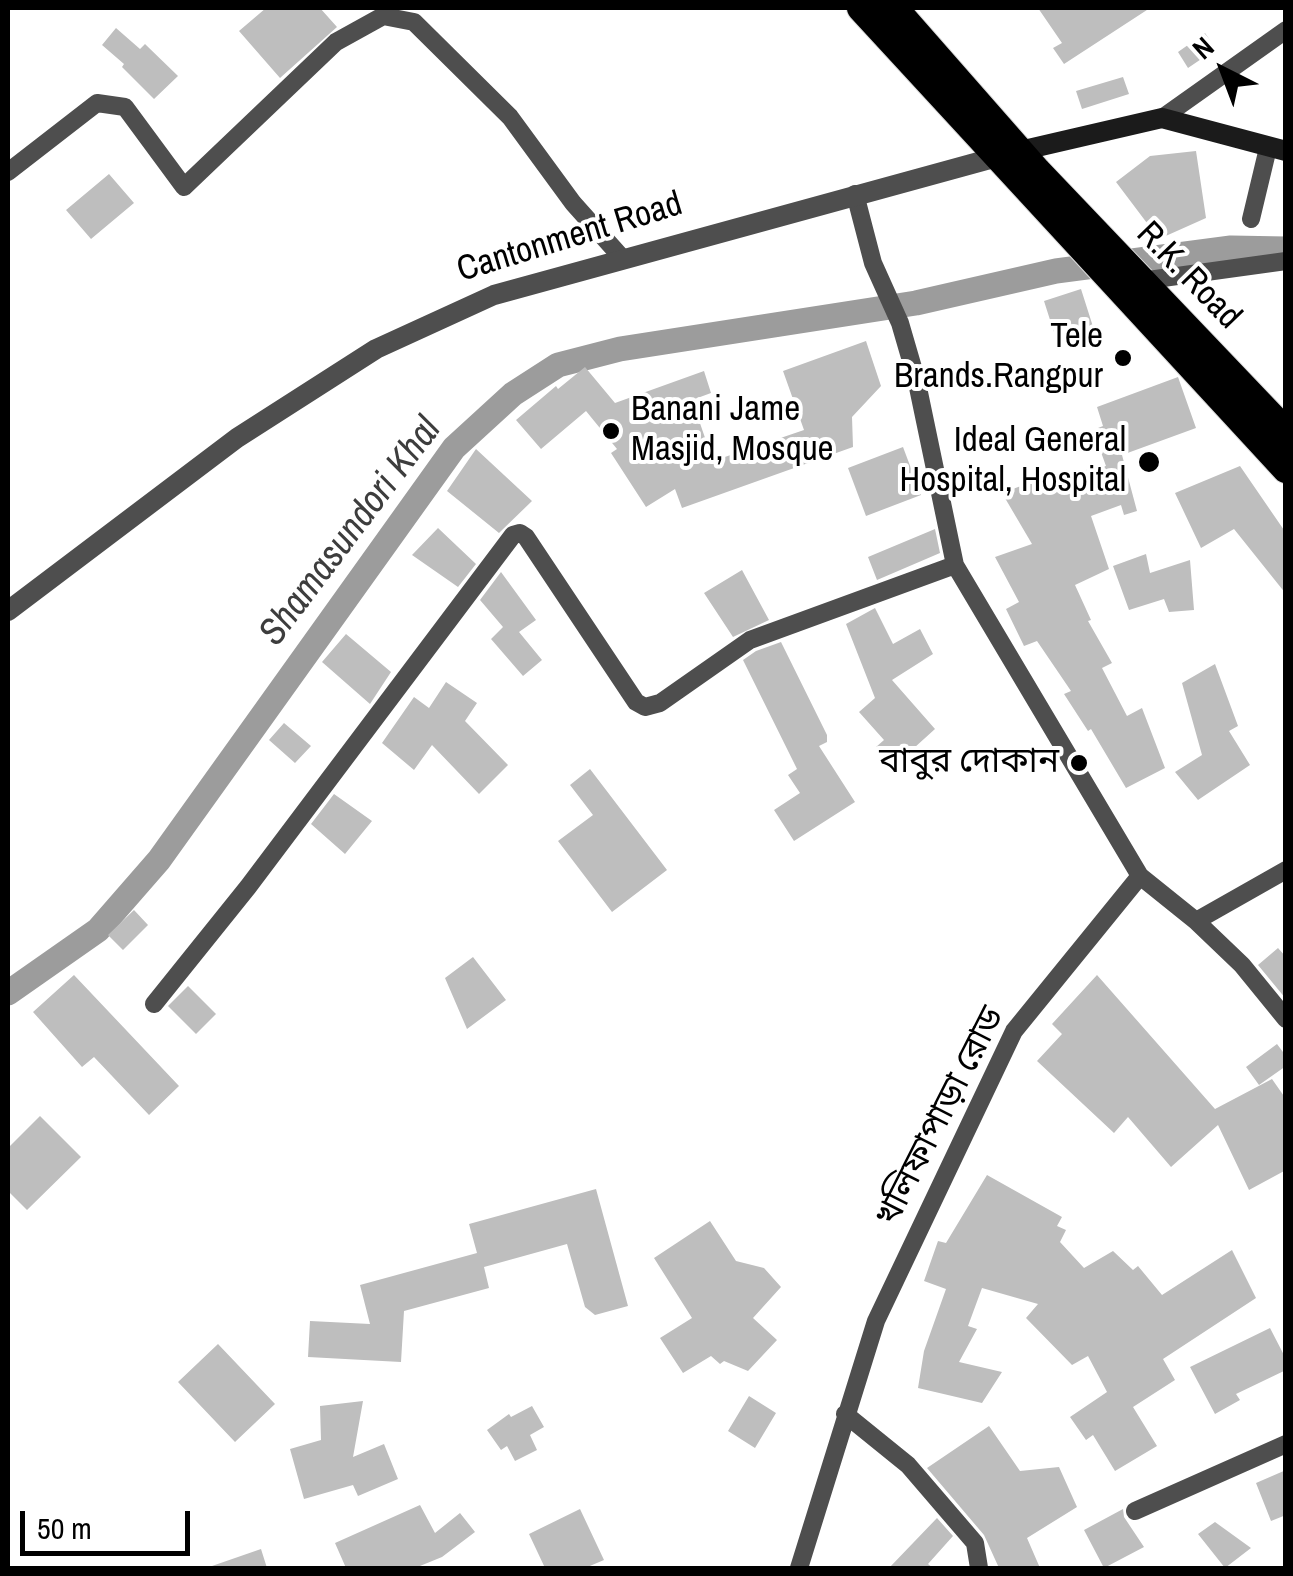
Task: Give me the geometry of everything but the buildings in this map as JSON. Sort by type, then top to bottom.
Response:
[{"type":"highway","points":[[861,8],[1018,160],[1060,210]]},
{"type":"highway","points":[[894,8],[1060,210],[1126,275]]},
{"type":"highway","name":"R.K. Road","points":[[1126,275],[1286,432]]},
{"type":"highway","name":"R.K. Road","points":[[1126,275],[1286,469]]},
{"type":"main road","name":"Cantonment Road","points":[[1018,160],[1162,118],[1277,150]]},
{"type":"street","points":[[8,172],[98,104],[125,107],[184,187],[336,42],[384,16],[414,22],[510,116],[573,203],[622,259]]},
{"type":"street","points":[[1162,118],[1286,30]]},
{"type":"street","points":[[1251,219],[1277,150]]},
{"type":"street","name":"Cantonment Road","points":[[8,611],[237,438],[376,349],[494,295],[855,194],[1018,160]]},
{"type":"street","points":[[855,194],[873,263],[900,323],[929,428],[956,565],[1140,876],[1242,964],[1286,1018]]},
{"type":"street","points":[[1126,275],[1286,260]]},
{"type":"street","points":[[154,1004],[248,887],[513,535],[526,536],[636,702],[645,707],[660,703],[750,640],[956,565]]},
{"type":"street","points":[[1196,921],[1286,870]]},
{"type":"street","name":"খলিফাপাড়া রোড","points":[[799,1568],[876,1321],[1014,1031],[1140,876]]},
{"type":"street","points":[[845,1414],[908,1465],[942,1504],[975,1542],[979,1568]]},
{"type":"street","points":[[1135,1511],[1286,1444]]},
{"type":"waterway","name":"Shamasundori Khal","points":[[8,993],[98,930],[159,860],[454,448],[513,394],[558,365],[620,349],[916,303],[1056,271],[1231,248],[1286,249]]},
{"type":"place","name":"Tele Brands.Rangpur","points":[[1123,358]]},
{"type":"place","name":"Banani Jame Masjid, Mosque","points":[[611,431]]},
{"type":"place","name":"Ideal General Hospital, Hospital","points":[[1149,462]]},
{"type":"place","name":"বাবুর দোকান","points":[[1079,763]]}]
